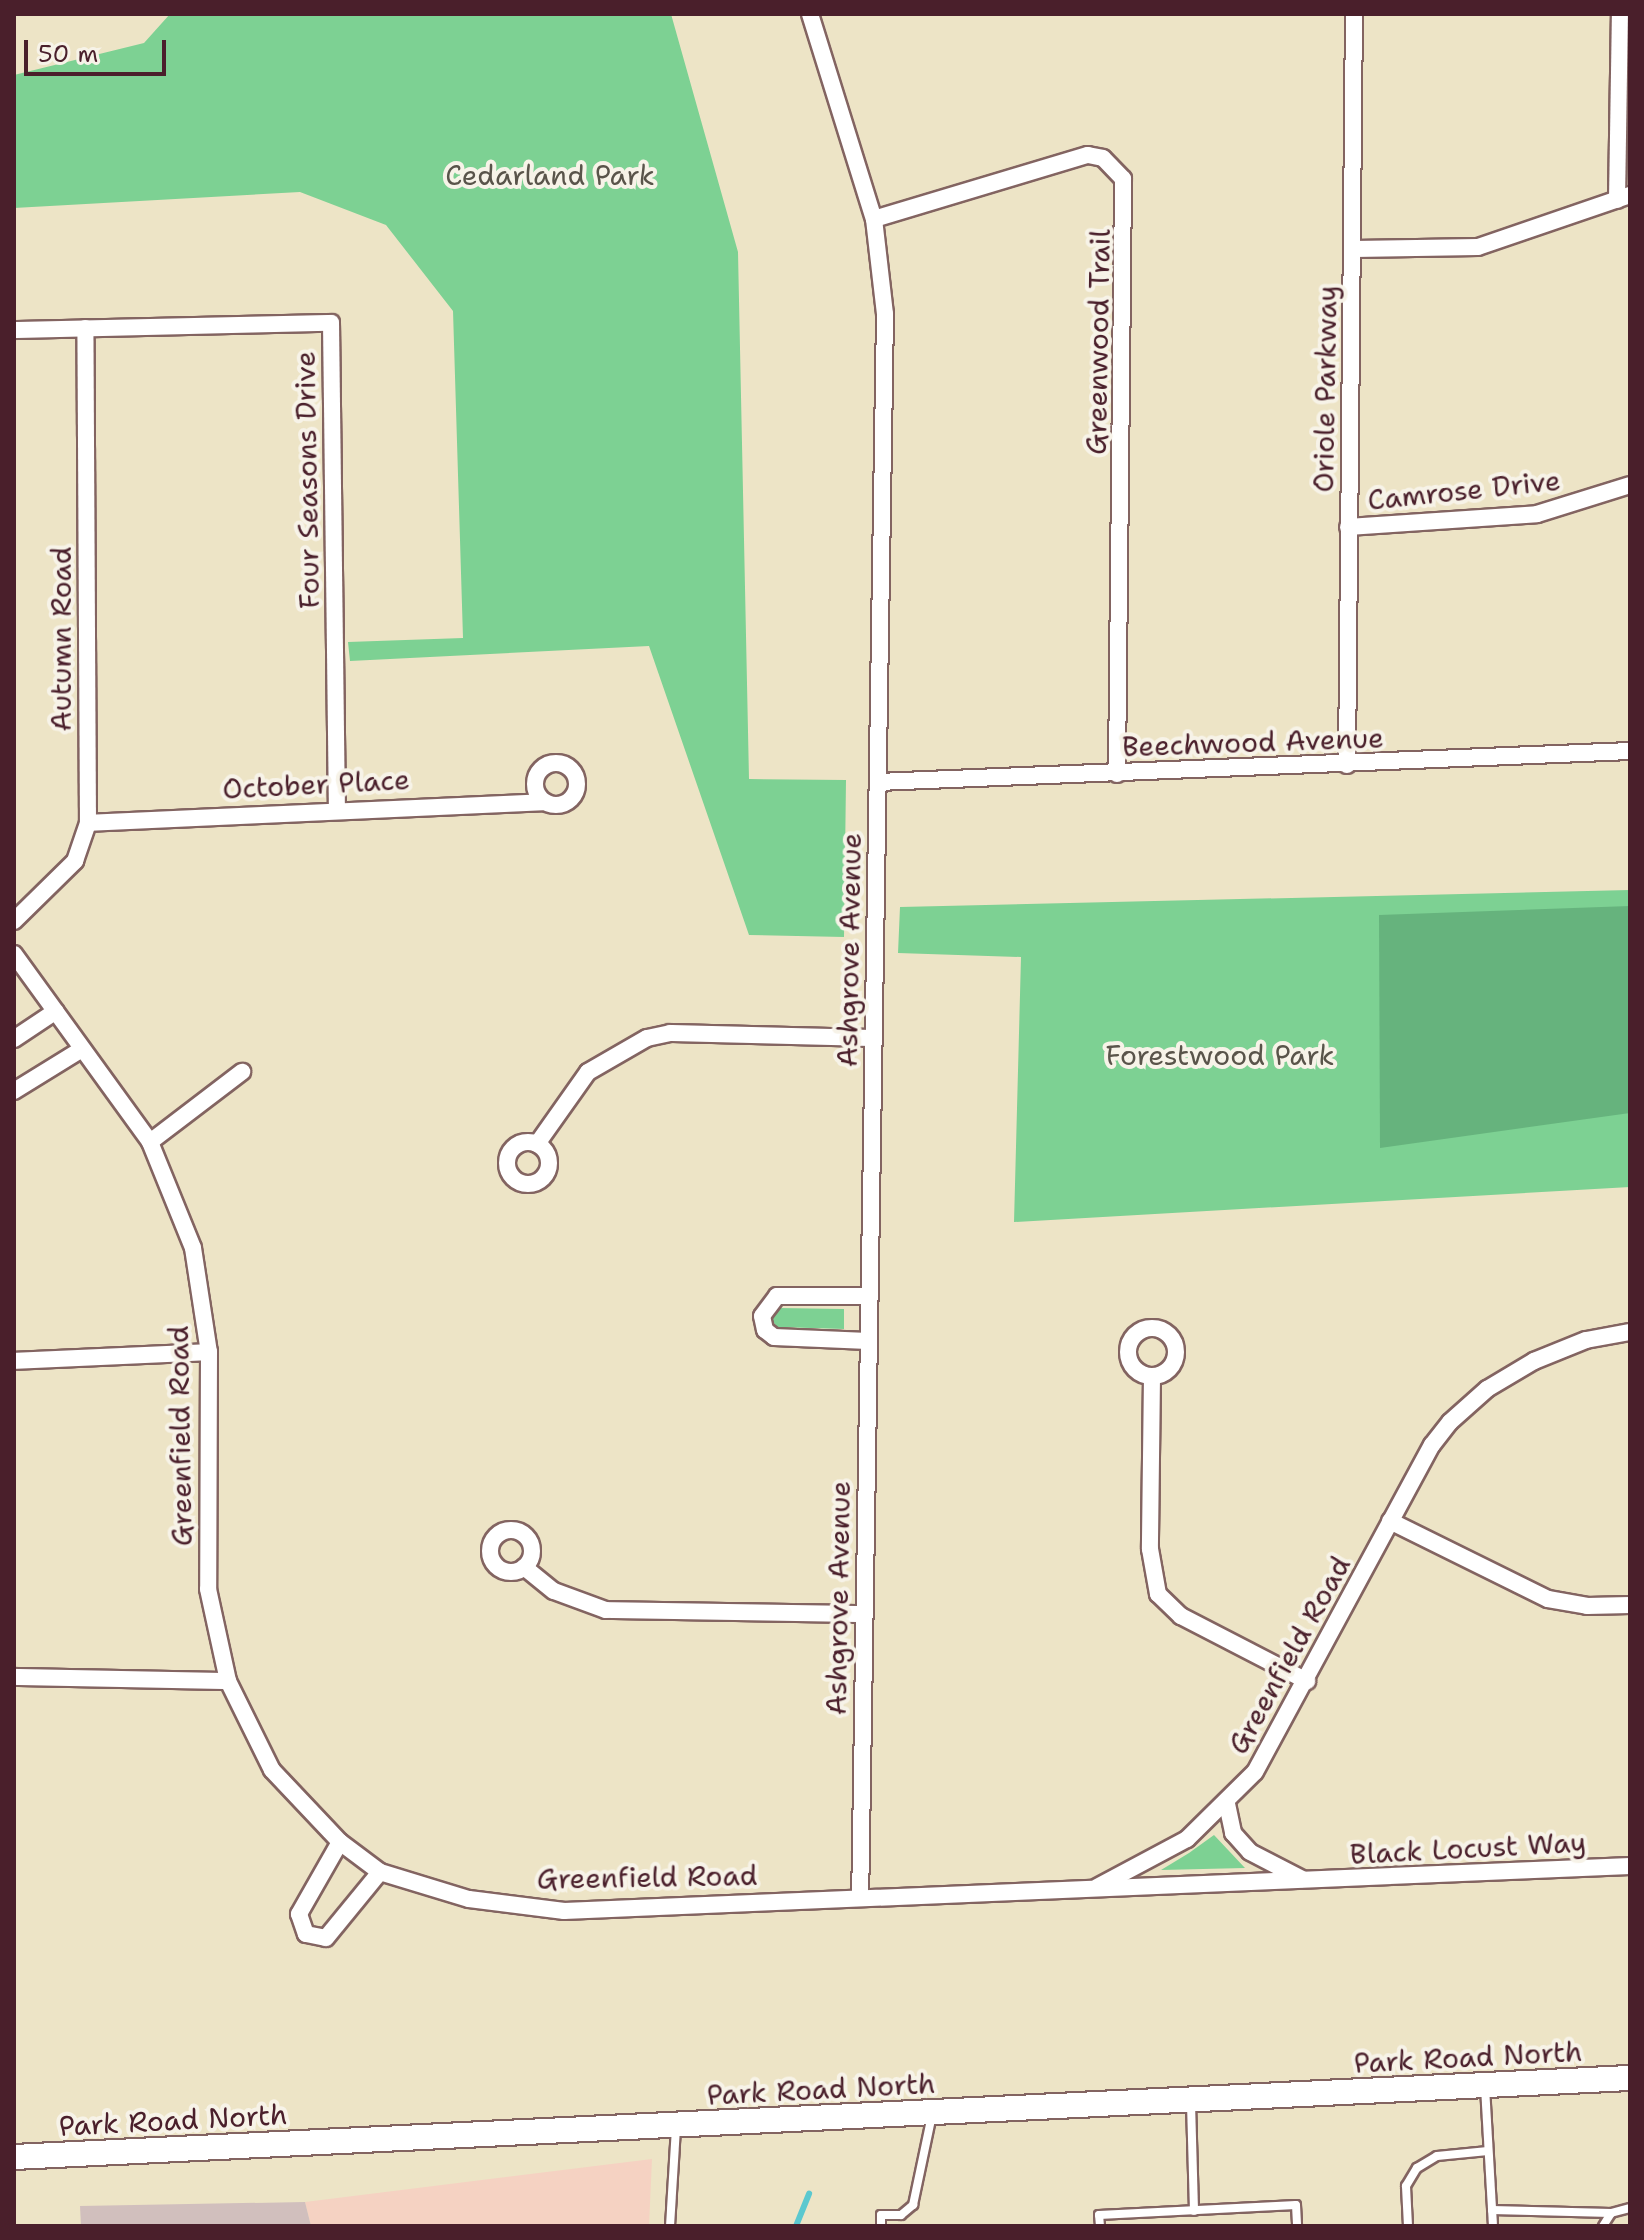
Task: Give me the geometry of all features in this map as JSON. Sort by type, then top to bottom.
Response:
[{"type":"main road","name":"Park Road North","points":[[14,2157],[1191,2102],[1630,2078]]},
{"type":"street","name":"Ashgrove Avenue","points":[[810,14],[874,219],[885,314],[860,1898]]},
{"type":"street","name":"Oriole Parkway","points":[[1347,765],[1354,14]]},
{"type":"street","points":[[1354,249],[1478,247],[1623,198],[1620,14]]},
{"type":"street","name":"Greenwood Trail","points":[[874,219],[1088,155],[1103,158],[1123,179],[1117,774]]},
{"type":"street","name":"Four Seasons Drive","points":[[14,330],[331,323],[337,809]]},
{"type":"street","name":"Autumn Road","points":[[14,921],[75,861],[88,823],[85,328]]},
{"type":"street","name":"Camrose Drive","points":[[1348,527],[1537,514],[1630,485]]},
{"type":"street","name":"Beechwood Avenue","points":[[878,782],[1630,751]]},
{"type":"street","name":"October Place","points":[[88,823],[337,809],[546,802]]},
{"type":"street","name":"Greenfield Road","points":[[14,954],[150,1142],[193,1248],[209,1352],[208,1589],[228,1681],[272,1770],[340,1842],[380,1872],[469,1899],[564,1911],[1088,1891],[1162,1855],[1227,1804],[1266,1757],[1432,1445],[1487,1389],[1562,1349],[1630,1332]]},
{"type":"street","points":[[14,1039],[56,1011]]},
{"type":"street","points":[[537,1144],[588,1072],[647,1038],[670,1033],[873,1038]]},
{"type":"street","points":[[14,1091],[82,1049]]},
{"type":"street","points":[[150,1142],[242,1072]]},
{"type":"street","points":[[868,1341],[774,1337],[765,1330],[762,1316],[777,1296],[869,1296]]},
{"type":"street","points":[[14,1361],[209,1352]]},
{"type":"street","points":[[1152,1376],[1150,1549],[1158,1594],[1191,1622],[1307,1681]]},
{"type":"street","points":[[1390,1521],[1530,1593],[1565,1604],[1630,1605]]},
{"type":"street","points":[[524,1567],[562,1596],[606,1610],[864,1614]]},
{"type":"street","points":[[14,1677],[228,1681]]},
{"type":"street","name":"Black Locust Way","points":[[1227,1804],[1233,1833],[1250,1852],[1308,1881]]},
{"type":"street","points":[[340,1842],[299,1914],[306,1934],[326,1938],[380,1872]]},
{"type":"street","name":"Black Locust Way","points":[[1088,1891],[1630,1866]]},
{"type":"lane","points":[[1485,2086],[1493,2226]]},
{"type":"lane","points":[[1191,2102],[1194,2211]]},
{"type":"lane","points":[[881,2226],[881,2215],[901,2215],[913,2205],[932,2114]]},
{"type":"lane","points":[[670,2226],[676,2126]]},
{"type":"lane","points":[[1408,2226],[1406,2186],[1417,2168],[1437,2156],[1488,2151]]},
{"type":"lane","points":[[1100,2226],[1099,2215],[1296,2205],[1297,2226]]},
{"type":"lane","points":[[1492,2210],[1611,2213],[1630,2208]]},
{"type":"lane","points":[[1603,2226],[1611,2213]]},
{"type":"shaded area","points":[[652,2159],[649,2226],[311,2226],[305,2202]]},
{"type":"shaded area","points":[[305,2202],[311,2226],[81,2226],[80,2206]]},
{"type":"green space","name":"Cedarland Park","points":[[170,14],[671,14],[738,252],[749,779],[846,780],[844,937],[749,935],[649,646],[350,661],[348,642],[463,638],[453,311],[386,225],[300,192],[14,208],[14,75],[144,43]]},
{"type":"green space","name":"Forestwood Park","points":[[1630,890],[1630,1187],[1014,1222],[1021,957],[898,953],[900,907]]},
{"type":"green space","points":[[1630,906],[1630,1113],[1380,1148],[1379,915]]},
{"type":"green space","points":[[779,1308],[844,1309],[844,1329],[777,1327],[771,1319]]},
{"type":"green space","points":[[1214,1835],[1245,1868],[1161,1870],[1189,1853]]},
{"type":"waterway","points":[[796,2226],[809,2193]]}]
